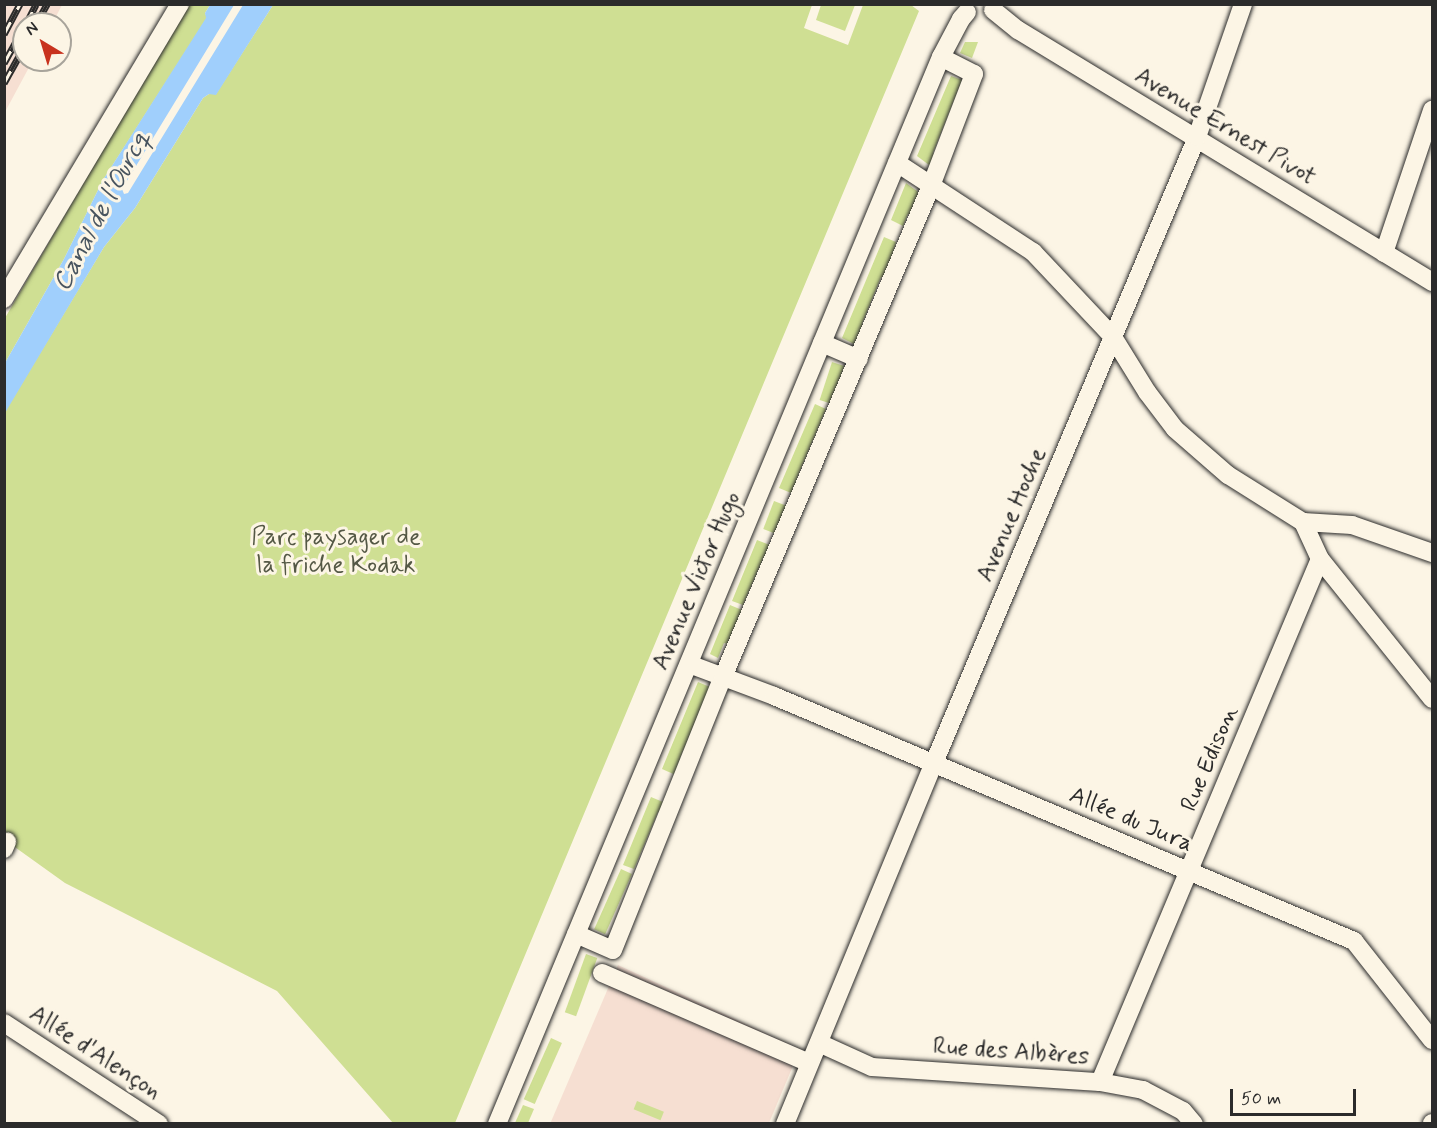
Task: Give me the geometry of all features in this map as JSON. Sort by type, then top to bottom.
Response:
[{"type":"street","points":[[4,299],[180,4]]},
{"type":"street","name":"Avenue Hoche","points":[[785,1124],[1197,137],[1244,4]]},
{"type":"street","points":[[962,7],[982,18],[994,7]]},
{"type":"street","name":"Avenue Victor Hugo","points":[[497,1124],[941,57],[961,18],[962,7]]},
{"type":"street","name":"Avenue Ernest Pivot","points":[[994,7],[1018,30],[1432,282]]},
{"type":"street","points":[[576,934],[613,950],[723,677],[859,359],[931,186],[974,74],[941,57]]},
{"type":"street","points":[[1384,253],[1432,110]]},
{"type":"street","points":[[897,163],[1033,252],[1113,337],[1147,392],[1175,429],[1228,475],[1303,522],[1352,525],[1432,553]]},
{"type":"street","points":[[822,344],[859,359]]},
{"type":"street","points":[[1303,522],[1320,559],[1432,699]]},
{"type":"street","name":"Rue Edison","points":[[1100,1082],[1320,559]]},
{"type":"street","name":"Allée du Jura","points":[[688,664],[774,696],[1354,941],[1432,1040]]},
{"type":"street","points":[[602,973],[809,1063]]},
{"type":"street","name":"Allée d'Alençon","points":[[4,1023],[159,1124]]},
{"type":"street","name":"Rue des Albères","points":[[819,1043],[872,1067],[1100,1082],[1143,1090],[1183,1111],[1194,1124]]},
{"type":"shaded area","points":[[5,4],[62,5],[58,12],[12,12],[12,72],[27,72],[5,112]]},
{"type":"shaded area","points":[[618,965],[800,1049],[769,1123],[550,1124]]},
{"type":"green space","points":[[187,5],[210,5],[205,13],[207,18],[103,180],[64,259],[5,363],[5,318]]},
{"type":"green space","name":"Parc paysager de la friche Kodak","points":[[273,5],[812,5],[804,28],[848,45],[863,5],[911,5],[919,11],[455,1123],[393,1123],[277,991],[65,883],[5,840],[4,413],[104,247],[135,208],[203,98],[209,94],[216,94]]},
{"type":"green space","points":[[821,5],[855,5],[845,31],[816,20]]},
{"type":"green space","points":[[965,42],[978,42],[972,58],[960,53]]},
{"type":"green space","points":[[951,76],[962,80],[933,153],[938,155],[933,168],[917,156]]},
{"type":"green space","points":[[906,183],[921,194],[912,215],[908,214],[903,226],[891,220]]},
{"type":"green space","points":[[884,237],[896,242],[894,249],[898,250],[886,279],[881,277],[862,324],[866,326],[858,346],[842,338]]},
{"type":"green space","points":[[832,362],[844,366],[832,404],[820,400]]},
{"type":"green space","points":[[815,404],[826,409],[797,478],[796,495],[779,488]]},
{"type":"green space","points":[[774,501],[787,506],[776,534],[763,529]]},
{"type":"green space","points":[[757,540],[775,547],[763,559],[743,605],[732,601]]},
{"type":"green space","points":[[730,605],[742,610],[728,644],[724,643],[718,658],[710,654]]},
{"type":"green space","points":[[698,682],[710,687],[680,758],[685,762],[678,776],[662,769]]},
{"type":"green space","points":[[667,791],[663,813],[658,812],[634,869],[623,865],[651,797],[663,802]]},
{"type":"green space","points":[[621,869],[632,874],[605,934],[594,929]]},
{"type":"green space","points":[[586,954],[597,958],[576,1016],[565,1012]]},
{"type":"green space","points":[[551,1038],[562,1043],[535,1104],[524,1099]]},
{"type":"green space","points":[[637,1101],[664,1112],[661,1120],[634,1109]]},
{"type":"green space","points":[[523,1105],[534,1109],[528,1123],[515,1123]]},
{"type":"water","name":"Canal de l'Ourcq","points":[[210,5],[234,5],[122,189],[124,194],[128,193],[243,5],[273,5],[216,95],[209,94],[203,98],[135,208],[104,247],[5,413],[5,363],[64,259],[103,180],[206,18],[205,13]]},
{"type":"railway","points":[[4,34],[20,4]]},
{"type":"railway","points":[[32,12],[36,4]]},
{"type":"railway","points":[[43,12],[47,4]]},
{"type":"railway","points":[[4,63],[12,49]]},
{"type":"railway","points":[[4,83],[12,69]]}]
